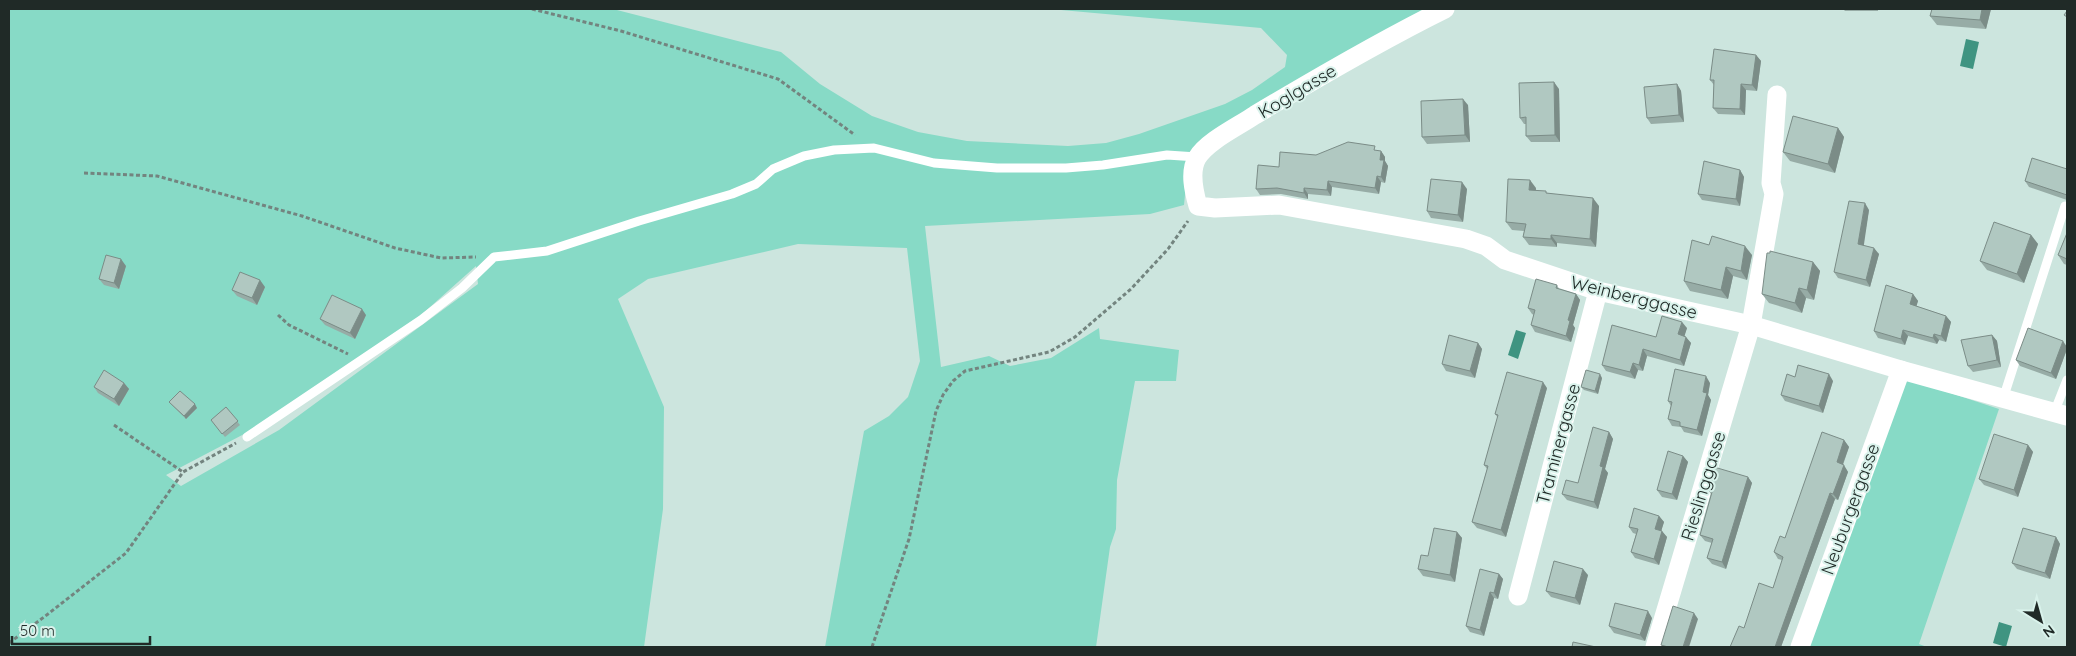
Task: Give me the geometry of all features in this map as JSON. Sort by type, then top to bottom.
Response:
[{"type":"street","name":"Koglgasse","points":[[1197,157],[1210,144],[1263,111],[1397,32],[1445,9]]},
{"type":"street","name":"Rieslinggasse","points":[[1655,647],[1751,325],[1774,194],[1771,183],[1777,95]]},
{"type":"street","points":[[1197,157],[1193,169],[1193,180],[1198,206]]},
{"type":"street","name":"Weinberggasse","points":[[1198,206],[1215,208],[1279,205],[1466,239],[1486,246],[1505,260],[1598,291],[1751,325],[2061,415]]},
{"type":"street","name":"Traminergasse","points":[[1518,596],[1598,291]]},
{"type":"street","name":"Neuburgergasse","points":[[1800,647],[1901,370]]},
{"type":"lane","points":[[247,437],[421,320],[462,288],[494,257],[547,251],[639,220],[732,194],[756,184],[773,169],[804,156],[834,150],[874,148],[934,163],[997,168],[1066,168],[1103,165],[1166,155],[1197,157]]},
{"type":"lane","points":[[2003,399],[2065,206]]},
{"type":"lane","points":[[2061,415],[2067,380]]},
{"type":"path","points":[[532,9],[621,31],[778,79],[874,148]]},
{"type":"path","points":[[84,173],[157,176],[302,216],[395,248],[441,258],[494,257]]},
{"type":"path","points":[[872,647],[909,538],[936,411],[943,395],[953,381],[965,371],[1048,352],[1074,337],[1131,290],[1150,270],[1168,249],[1198,206]]},
{"type":"path","points":[[278,315],[289,326],[360,360]]},
{"type":"path","points":[[114,425],[183,472]]},
{"type":"path","points":[[9,643],[126,553],[183,472],[247,437]]},
{"type":"shaded area","points":[[9,9],[613,9],[781,52],[820,84],[872,116],[918,132],[967,141],[1068,146],[1106,143],[1139,134],[1225,104],[1252,90],[1285,67],[1287,55],[1261,28],[1050,9],[1432,9],[1207,140],[1187,174],[1184,205],[1150,214],[925,226],[941,367],[989,356],[1010,366],[1051,358],[1099,328],[1100,339],[1179,350],[1176,381],[1135,381],[1117,480],[1116,529],[1110,547],[1096,647],[825,647],[864,431],[889,416],[908,397],[920,361],[907,248],[798,244],[648,279],[618,299],[664,407],[663,509],[644,647],[9,647]],"holes":[[[476,266],[478,284],[279,430],[181,486],[166,475],[246,433],[420,316]]]},
{"type":"shaded area","points":[[1966,39],[1979,42],[1973,69],[1960,66]]},
{"type":"shaded area","points":[[1516,330],[1526,333],[1518,359],[1508,355]]},
{"type":"shaded area","points":[[1902,377],[1999,409],[1919,644],[1927,647],[1804,647]]},
{"type":"shaded area","points":[[1999,622],[2012,626],[2006,647],[1993,643]]},
{"type":"building","points":[[1932,9],[1982,9],[1980,20],[1930,16]]},
{"type":"building","points":[[1714,49],[1756,55],[1752,85],[1741,84],[1740,109],[1713,108],[1714,80],[1710,80]]},
{"type":"building","points":[[1554,82],[1555,135],[1526,136],[1526,117],[1520,118],[1519,83]]},
{"type":"building","points":[[1677,84],[1679,115],[1647,118],[1644,87]]},
{"type":"building","points":[[1463,99],[1465,135],[1422,137],[1421,101]]},
{"type":"building","points":[[1793,116],[1838,128],[1828,164],[1783,152]]},
{"type":"building","points":[[1348,142],[1375,146],[1374,150],[1381,151],[1380,160],[1384,160],[1381,177],[1377,176],[1375,188],[1328,181],[1327,190],[1304,188],[1304,193],[1277,188],[1256,189],[1258,165],[1279,167],[1280,152],[1316,155]]},
{"type":"building","points":[[2032,158],[2067,169],[2067,195],[2025,181]]},
{"type":"building","points":[[1704,161],[1740,170],[1736,199],[1698,194]]},
{"type":"building","points":[[1431,179],[1462,182],[1458,215],[1427,211]]},
{"type":"building","points":[[1508,179],[1530,180],[1529,190],[1593,198],[1590,239],[1551,235],[1551,239],[1523,237],[1526,224],[1506,222]]},
{"type":"building","points":[[1849,201],[1865,203],[1858,244],[1874,248],[1866,280],[1834,272]]},
{"type":"building","points":[[1994,222],[2031,235],[2017,274],[1980,261]]},
{"type":"building","points":[[2067,233],[2067,259],[2058,255]]},
{"type":"building","points":[[1712,236],[1745,246],[1741,271],[1726,267],[1721,290],[1684,281],[1692,240],[1709,245]]},
{"type":"building","points":[[1770,251],[1813,262],[1807,290],[1799,288],[1795,303],[1762,294],[1767,253],[1770,253]]},
{"type":"building","points":[[106,255],[121,259],[114,283],[99,279]]},
{"type":"building","points":[[240,272],[260,280],[252,298],[232,290]]},
{"type":"building","points":[[1536,279],[1557,285],[1556,288],[1576,294],[1568,320],[1570,321],[1566,336],[1531,325],[1535,310],[1528,308]]},
{"type":"building","points":[[1886,285],[1913,294],[1910,304],[1946,316],[1941,336],[1934,334],[1933,338],[1903,330],[1901,339],[1874,331]]},
{"type":"building","points":[[332,295],[362,309],[350,333],[320,319]]},
{"type":"building","points":[[1662,316],[1682,322],[1678,334],[1686,337],[1680,360],[1643,349],[1639,365],[1633,363],[1630,372],[1602,365],[1612,325],[1656,337]]},
{"type":"building","points":[[2028,328],[2063,341],[2051,373],[2016,360]]},
{"type":"building","points":[[1449,335],[1478,343],[1470,371],[1442,364]]},
{"type":"building","points":[[1992,335],[1997,360],[1968,366],[1961,340]]},
{"type":"building","points":[[1798,365],[1829,374],[1819,406],[1781,395],[1787,374],[1795,377]]},
{"type":"building","points":[[1675,369],[1706,376],[1703,392],[1707,393],[1697,430],[1680,426],[1680,422],[1668,419],[1672,402],[1668,401]]},
{"type":"building","points":[[104,370],[124,383],[114,399],[94,387]]},
{"type":"building","points":[[1586,370],[1600,374],[1595,391],[1581,387]]},
{"type":"building","points":[[1507,372],[1543,382],[1501,530],[1472,522],[1488,466],[1484,465],[1498,415],[1495,414]]},
{"type":"building","points":[[180,391],[195,404],[184,416],[169,402]]},
{"type":"building","points":[[226,407],[238,421],[222,434],[211,420]]},
{"type":"building","points":[[1593,427],[1609,432],[1600,466],[1603,467],[1594,502],[1562,494],[1566,480],[1578,483]]},
{"type":"building","points":[[1822,432],[1844,440],[1837,462],[1844,465],[1833,494],[1830,493],[1775,647],[1730,647],[1739,626],[1744,628],[1759,583],[1773,588],[1783,557],[1774,552],[1780,536],[1785,538]]},
{"type":"building","points":[[1994,434],[2028,445],[2014,490],[1979,479]]},
{"type":"building","points":[[1668,451],[1683,456],[1672,494],[1657,490]]},
{"type":"building","points":[[1714,467],[1748,477],[1722,562],[1707,558],[1713,539],[1700,535],[1712,492],[1708,490]]},
{"type":"building","points":[[1634,508],[1659,516],[1655,529],[1662,531],[1654,559],[1631,552],[1638,529],[1629,527]]},
{"type":"building","points":[[1434,528],[1457,532],[1450,575],[1418,569],[1421,555],[1428,556]]},
{"type":"building","points":[[2023,528],[2056,537],[2045,573],[2012,563]]},
{"type":"building","points":[[1554,561],[1583,569],[1575,598],[1546,591]]},
{"type":"building","points":[[1480,569],[1499,574],[1494,593],[1490,592],[1480,630],[1466,626]]},
{"type":"building","points":[[1615,603],[1648,611],[1640,635],[1609,626]]},
{"type":"building","points":[[1673,606],[1694,613],[1683,647],[1661,645]]},
{"type":"building","points":[[1573,642],[1596,647],[1572,647]]}]
